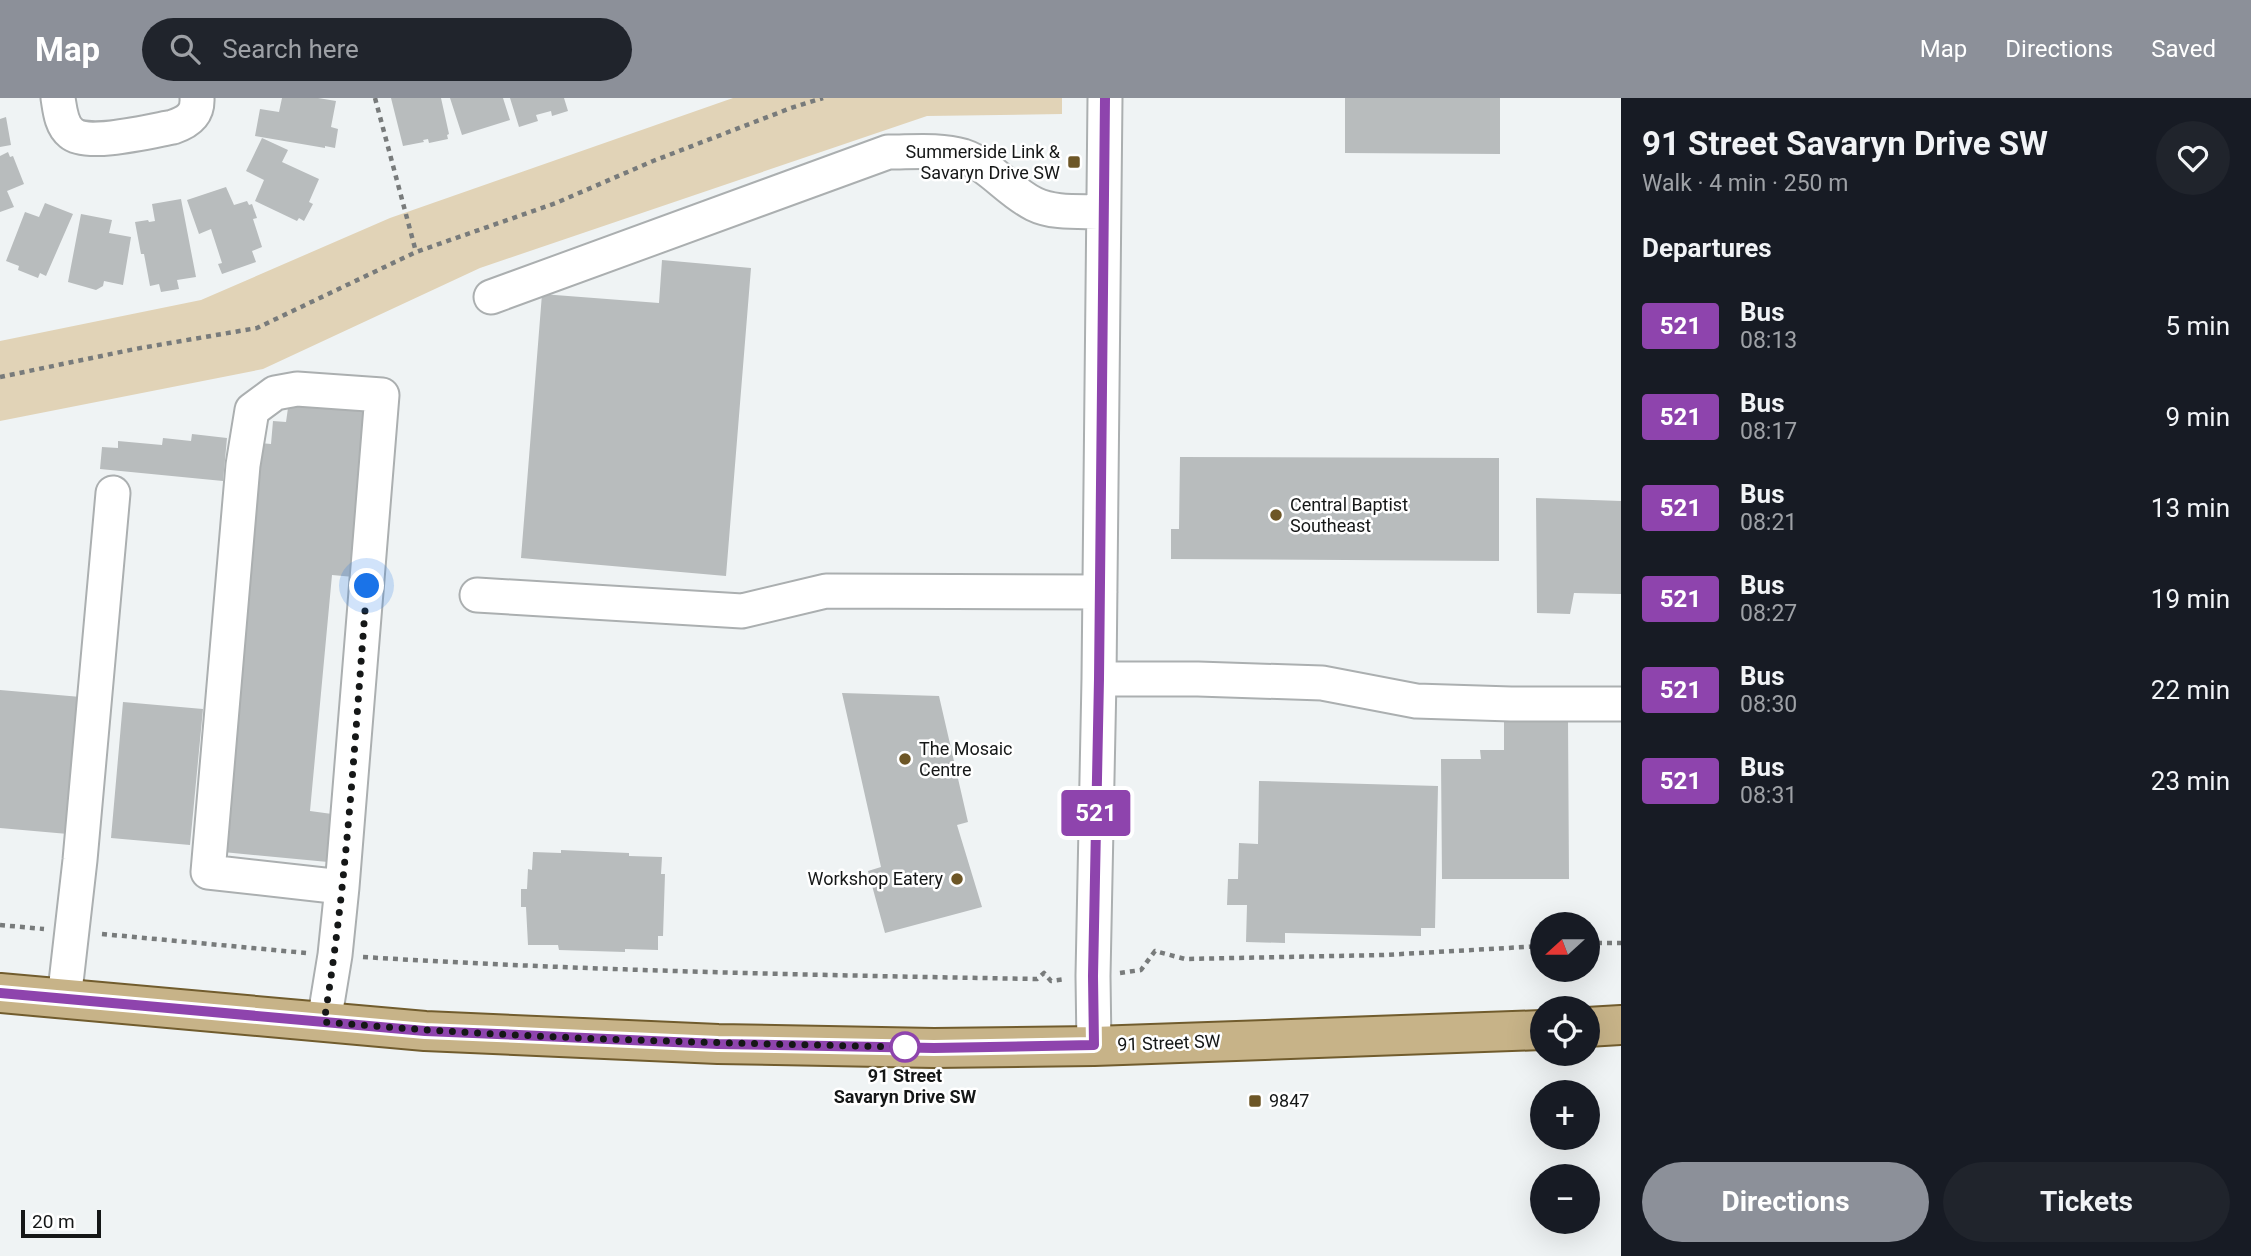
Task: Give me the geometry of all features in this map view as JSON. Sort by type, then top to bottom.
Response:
[{"type":"main road","name":"91 Street SW","points":[[0,993],[425,1031],[718,1044],[934,1048],[1530,1030]]},
{"type":"main road","points":[[1600,1027],[1621,1026]]},
{"type":"street","points":[[58,98],[63,123],[69,133],[78,138],[92,140],[183,124],[193,116],[197,98]]},
{"type":"street","points":[[1094,1045],[1105,98]]},
{"type":"street","points":[[491,298],[888,152],[965,157],[1032,203],[1044,208],[1103,212]]},
{"type":"street","points":[[324,1022],[342,887],[382,395],[297,389],[275,393],[252,410],[243,465],[208,872],[342,887]]},
{"type":"street","points":[[64,1000],[113,493]]},
{"type":"street","points":[[477,595],[742,611],[826,591],[1100,592]]},
{"type":"street","points":[[1099,679],[1322,683],[1416,701],[1621,704]]},
{"type":"path","points":[[375,98],[416,252]]},
{"type":"path","points":[[0,377],[135,349],[257,328],[416,252],[556,203],[653,161],[823,98]]},
{"type":"path","points":[[0,925],[445,963],[716,973],[1037,979],[1044,973],[1051,981]]},
{"type":"path","points":[[1600,943],[1621,943]]},
{"type":"path","points":[[1141,970],[1155,951],[1185,959],[1384,955],[1530,947]]},
{"type":"shaded area","points":[[733,98],[1062,98],[1062,114],[927,116],[480,268],[263,369],[0,421],[0,341],[201,300],[390,218]]},
{"type":"building","points":[[282,98],[336,101],[331,127],[338,129],[335,148],[255,136],[260,109],[279,112]]},
{"type":"building","points":[[391,98],[441,98],[448,139],[429,143],[428,139],[403,146]]},
{"type":"building","points":[[450,98],[503,98],[510,120],[462,135]]},
{"type":"building","points":[[510,98],[564,98],[568,111],[552,116],[551,111],[536,115],[538,121],[519,127]]},
{"type":"building","points":[[1345,98],[1500,98],[1500,154],[1345,153]]},
{"type":"building","points":[[6,117],[11,145],[0,147],[0,119]]},
{"type":"building","points":[[262,138],[288,150],[282,162],[319,179],[309,202],[313,204],[304,221],[299,218],[297,221],[255,201],[264,180],[246,171]]},
{"type":"building","points":[[8,152],[10,157],[13,156],[24,184],[7,191],[14,207],[0,212],[0,156]]},
{"type":"building","points":[[226,187],[234,205],[247,201],[249,205],[252,204],[257,218],[253,219],[262,247],[252,251],[256,262],[222,274],[218,264],[222,263],[211,229],[199,234],[187,200]]},
{"type":"building","points":[[181,199],[196,277],[177,280],[179,289],[161,292],[159,284],[150,286],[135,222],[155,221],[152,204]]},
{"type":"building","points":[[45,203],[73,214],[46,276],[40,273],[38,278],[18,270],[19,266],[6,261],[25,212],[39,217]]},
{"type":"building","points":[[81,214],[112,220],[109,233],[131,237],[123,285],[104,281],[103,286],[96,290],[68,282]]},
{"type":"building","points":[[662,260],[751,268],[726,576],[521,558],[542,294],[659,303]]},
{"type":"building","points":[[304,399],[369,405],[354,577],[332,575],[310,811],[332,814],[328,862],[223,852],[260,443],[271,444],[273,421],[286,422],[288,408]]},
{"type":"building","points":[[192,434],[227,438],[223,481],[100,469],[102,447],[118,448],[118,441],[162,445],[163,438],[191,441]]},
{"type":"building","points":[[1180,457],[1499,458],[1499,561],[1171,559],[1171,529],[1179,529]]},
{"type":"building","points":[[1536,498],[1621,501],[1621,594],[1574,593],[1570,614],[1537,613]]},
{"type":"building","points":[[0,690],[81,697],[68,834],[0,828]]},
{"type":"building","name":"The Mosaic Centre","points":[[842,693],[939,696],[968,822],[957,825],[982,907],[885,933],[868,871],[881,867]]},
{"type":"building","points":[[123,702],[203,709],[190,845],[111,838]]},
{"type":"building","points":[[1568,719],[1569,879],[1442,879],[1441,759],[1481,759],[1480,750],[1504,750],[1504,720]]},
{"type":"building","points":[[1259,781],[1438,786],[1435,928],[1421,928],[1421,936],[1285,933],[1285,943],[1246,942],[1247,905],[1227,905],[1228,879],[1238,879],[1239,843],[1258,844]]},
{"type":"building","points":[[561,850],[662,857],[661,874],[665,874],[663,936],[658,936],[658,950],[559,950],[558,945],[528,945],[526,907],[521,907],[521,889],[527,889],[528,869],[532,870],[533,852],[561,853]]},
{"type":"bus line","name":"521","points":[[0,993],[425,1031],[718,1044],[934,1048],[1094,1045],[1105,98]]},
{"type":"place","name":"Summerside Link & Savaryn Drive SW","points":[[1074,162]]},
{"type":"place","name":"Central Baptist Southeast","points":[[1276,515]]},
{"type":"place","name":"The Mosaic Centre","points":[[905,759]]},
{"type":"place","name":"Workshop Eatery","points":[[957,879]]},
{"type":"place","name":"91 Street Savaryn Drive SW","points":[[905,1047]]},
{"type":"place","name":"9847","points":[[1255,1101]]},
{"type":"route","points":[[367,586],[342,887],[324,1022],[425,1031],[545,1037],[718,1044],[908,1047],[905,1047]]}]
